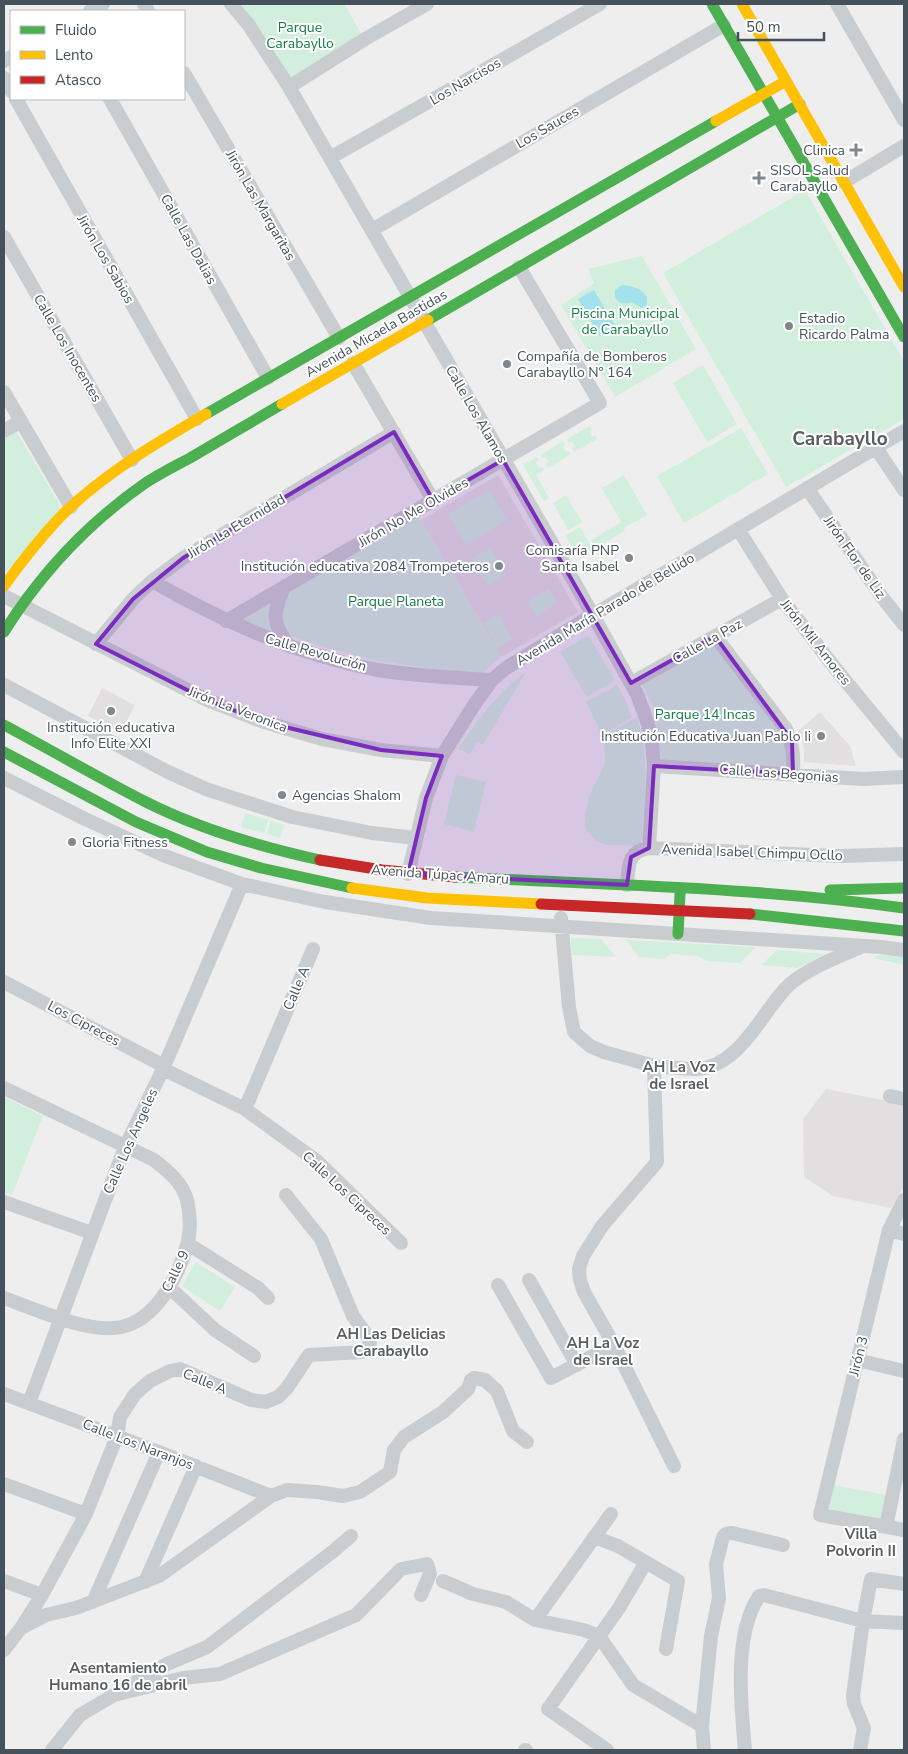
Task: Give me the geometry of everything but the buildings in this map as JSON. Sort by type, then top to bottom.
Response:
[{"type":"main road","points":[[712,4],[904,337]]},
{"type":"main road","points":[[742,4],[904,286]]},
{"type":"main road","name":"Avenida Micaela Bastidas","points":[[4,586],[41,539],[71,507],[132,460],[197,419],[786,81]]},
{"type":"main road","name":"Avenida Micaela Bastidas","points":[[4,632],[53,564],[86,529],[116,503],[146,483],[800,104]]},
{"type":"main road","name":"Avenida Túpac Amaru","points":[[4,725],[145,802],[192,822],[268,847],[313,858],[408,874],[766,891],[904,908]]},
{"type":"main road","name":"Avenida Túpac Amaru","points":[[4,752],[136,822],[207,852],[270,870],[380,893],[427,898],[763,915],[904,931]]},
{"type":"main road","points":[[207,852],[228,879]]},
{"type":"main road","points":[[678,934],[680,887]]},
{"type":"main road","points":[[766,891],[904,888]]},
{"type":"main road","points":[[377,910],[380,893]]},
{"type":"street","points":[[92,10],[103,4]]},
{"type":"street","name":"Calle Los Alamos","points":[[231,4],[253,32],[289,87],[632,683],[648,724],[654,766],[649,848]]},
{"type":"street","points":[[289,87],[427,4]]},
{"type":"street","name":"Los Narcisos","points":[[330,158],[600,4]]},
{"type":"street","points":[[836,4],[904,120]]},
{"type":"street","name":"Los Sauces","points":[[372,230],[724,25]]},
{"type":"street","name":"Jirón Las Margaritas","points":[[185,74],[339,338]]},
{"type":"street","points":[[4,78],[10,89]]},
{"type":"street","name":"Jirón Los Sabios","points":[[17,100],[197,419]]},
{"type":"street","name":"Calle Las Dalias","points":[[111,100],[268,378]]},
{"type":"street","points":[[844,182],[904,146]]},
{"type":"street","name":"Calle Los Inocentes","points":[[4,237],[132,460]]},
{"type":"street","name":"Jirón No Me Olvides","points":[[226,621],[600,403],[519,267]]},
{"type":"street","points":[[354,363],[433,500]]},
{"type":"street","points":[[4,392],[71,507]]},
{"type":"street","points":[[4,430],[21,420]]},
{"type":"street","name":"Avenida María Parado de Bellido","points":[[408,874],[426,798],[442,756],[492,680],[506,668],[593,615],[904,431]]},
{"type":"street","name":"Jirón La Eternidad","points":[[96,644],[133,599],[152,581],[183,558],[394,432]]},
{"type":"street","points":[[876,448],[904,490]]},
{"type":"street","name":"Jirón Flor de Liz","points":[[807,488],[882,597],[904,625]]},
{"type":"street","name":"Jirón Mil Amores","points":[[738,529],[782,599],[846,682],[903,750],[904,771]]},
{"type":"street","name":"Calle Revolución","points":[[152,581],[226,621],[289,646],[333,660],[378,670],[435,678],[492,680]]},
{"type":"street","points":[[284,588],[275,614],[280,635],[289,646]]},
{"type":"street","name":"Jirón La Veronica","points":[[4,596],[207,700],[264,722],[322,739],[381,750],[442,756]]},
{"type":"street","name":"Calle La Paz","points":[[632,683],[782,599]]},
{"type":"street","points":[[715,636],[786,728],[792,741],[794,756],[793,774]]},
{"type":"street","points":[[4,685],[168,772],[206,789],[292,817],[354,830],[416,838]]},
{"type":"street","name":"Calle Las Begonias","points":[[654,766],[863,778],[904,777]]},
{"type":"street","points":[[4,778],[165,856],[242,884],[325,902],[431,918],[904,950]]},
{"type":"street","name":"Avenida Isabel Chimpu Ocllo","points":[[627,885],[631,857],[638,850],[649,848],[841,856],[904,854]]},
{"type":"street","name":"Calle Los Angeles","points":[[29,1403],[125,1147],[164,1068],[242,884]]},
{"type":"street","points":[[561,905],[568,1007],[574,1032],[590,1046],[604,1052],[654,1066],[697,1069],[716,1064],[750,1035],[784,989],[793,981],[835,957],[864,946]]},
{"type":"street","name":"Calle A","points":[[245,1109],[313,949]]},
{"type":"street","name":"Los Cipreces","points":[[4,982],[164,1068]]},
{"type":"street","points":[[654,1066],[657,1162],[602,1226],[583,1256],[579,1269],[584,1292],[614,1345],[674,1466]]},
{"type":"street","name":"Calle Los Cipreces","points":[[164,1068],[245,1109],[318,1162],[400,1244]]},
{"type":"street","name":"Calle 9","points":[[4,1088],[154,1160],[171,1173],[180,1184],[189,1214],[188,1244],[169,1287],[146,1315],[134,1323],[121,1327],[92,1327],[4,1298]]},
{"type":"street","points":[[890,1096],[904,1099]]},
{"type":"street","name":"Calle A","points":[[4,1650],[42,1595],[86,1514],[117,1436],[120,1417],[135,1394],[150,1381],[170,1371],[180,1369],[251,1400],[266,1402],[278,1397],[287,1388],[308,1355],[363,1352],[367,1349],[370,1344],[369,1338],[354,1316],[321,1239],[286,1195]]},
{"type":"street","name":"Jirón 3","points":[[886,1527],[820,1515],[889,1230],[904,1200]]},
{"type":"street","points":[[4,1202],[92,1233]]},
{"type":"street","points":[[889,1230],[904,1234]]},
{"type":"street","points":[[188,1244],[258,1288],[268,1298]]},
{"type":"street","points":[[529,1280],[577,1365]]},
{"type":"street","points":[[498,1285],[551,1378],[614,1345]]},
{"type":"street","points":[[169,1287],[215,1330],[254,1356]]},
{"type":"street","points":[[856,1360],[904,1372]]},
{"type":"street","points":[[21,1628],[46,1615],[76,1608],[159,1576],[271,1496],[287,1490],[343,1496],[360,1492],[390,1472],[394,1450],[404,1438],[443,1412],[468,1389],[471,1380],[474,1378],[485,1380],[498,1392],[513,1431],[527,1442]]},
{"type":"street","name":"Calle Los Naranjos","points":[[4,1394],[271,1496]]},
{"type":"street","points":[[904,1439],[886,1527],[904,1530]]},
{"type":"street","points":[[93,1602],[159,1452]]},
{"type":"street","points":[[145,1582],[196,1466]]},
{"type":"street","points":[[4,1484],[86,1514]]},
{"type":"street","points":[[536,1620],[611,1514]]},
{"type":"street","points":[[704,1750],[702,1726],[711,1636],[719,1598],[716,1564],[723,1537],[726,1534],[732,1533],[783,1545]]},
{"type":"street","points":[[52,1750],[80,1715],[167,1664],[206,1648],[351,1536]]},
{"type":"street","points":[[594,1537],[618,1546],[678,1581],[666,1649]]},
{"type":"street","points":[[607,1750],[548,1709],[619,1608],[646,1562]]},
{"type":"street","points":[[114,1695],[183,1678],[220,1674],[356,1615],[401,1568],[427,1564],[430,1574],[420,1595]]},
{"type":"street","points":[[860,1750],[864,1728],[854,1704],[853,1696],[863,1621],[871,1579],[904,1584]]},
{"type":"street","points":[[4,1581],[42,1595]]},
{"type":"street","points":[[442,1581],[473,1594],[506,1602],[536,1620],[584,1630],[599,1636],[633,1685],[702,1726]]},
{"type":"street","points":[[745,1750],[740,1688],[744,1636],[747,1619],[759,1596],[764,1595],[863,1621],[904,1623]]},
{"type":"highlighted area","points":[[394,432],[433,500],[503,460],[631,683],[715,636],[792,741],[793,774],[654,766],[649,848],[631,857],[627,885],[408,874],[426,798],[442,756],[381,750],[264,722],[207,700],[96,644],[133,599],[183,558]]},
{"type":"shaded area","name":"Institución educativa 2084 Trompeteros","points":[[498,475],[578,612],[501,657],[421,520]]},
{"type":"shaded area","name":"Institución educativa Info Elite XXI","points":[[102,688],[135,705],[121,733],[88,716]]},
{"type":"shaded area","name":"Institución Educativa Juan Pablo Ii","points":[[820,712],[850,746],[856,766],[804,762],[804,747],[798,731]]},
{"type":"shaded area","points":[[826,1089],[904,1104],[904,1186],[891,1208],[833,1196],[804,1177],[803,1119]]},
{"type":"green space","name":"Parque Carabayllo","points":[[241,4],[344,4],[361,33],[291,78]]},
{"type":"green space","name":"Estadio Ricardo Palma","points":[[805,190],[904,361],[904,419],[786,487],[663,273]]},
{"type":"green space","name":"Piscina Municipal de Carabayllo","points":[[642,256],[696,349],[615,397],[561,305],[594,283],[588,269]]},
{"type":"green space","points":[[703,365],[737,424],[707,442],[673,383]]},
{"type":"green space","points":[[590,426],[592,430],[589,431],[592,437],[595,435],[597,439],[575,452],[572,448],[575,446],[572,441],[569,443],[567,439]]},
{"type":"green space","points":[[741,428],[768,474],[684,523],[657,476]]},
{"type":"green space","points":[[16,431],[61,507],[4,575],[4,439]]},
{"type":"green space","points":[[563,441],[565,445],[563,447],[566,452],[568,451],[571,454],[548,468],[546,464],[548,462],[545,457],[543,458],[540,455]]},
{"type":"green space","points":[[537,457],[539,460],[536,463],[539,468],[542,466],[544,470],[536,475],[549,498],[544,501],[523,465]]},
{"type":"green space","points":[[624,475],[647,515],[624,528],[625,531],[596,548],[591,540],[621,522],[602,488]]},
{"type":"green space","points":[[489,490],[507,520],[466,545],[448,514]]},
{"type":"green space","points":[[566,495],[582,522],[568,530],[553,503]]},
{"type":"green space","name":"Parque Planeta","points":[[419,517],[501,657],[482,673],[440,670],[379,661],[324,647],[288,635],[283,627],[282,602],[289,592]]},
{"type":"green space","points":[[580,527],[593,549],[578,558],[565,536]]},
{"type":"green space","points":[[490,548],[506,575],[488,586],[472,559]]},
{"type":"green space","points":[[549,589],[558,603],[536,616],[528,601]]},
{"type":"green space","points":[[271,601],[268,620],[272,636],[235,622]]},
{"type":"green space","points":[[498,614],[513,639],[497,648],[483,623]]},
{"type":"green space","points":[[588,635],[615,680],[587,697],[560,652]]},
{"type":"green space","name":"Parque 14 Incas","points":[[713,644],[781,732],[787,743],[789,767],[662,762],[654,709],[642,684]]},
{"type":"green space","points":[[526,672],[483,745],[477,742],[470,754],[458,749],[489,707]]},
{"type":"green space","points":[[617,685],[627,703],[631,718],[602,735],[586,702]]},
{"type":"green space","points":[[637,717],[644,749],[645,765],[645,797],[641,846],[606,845],[595,840],[586,830],[585,816],[590,794],[605,763],[604,736]]},
{"type":"green space","points":[[456,775],[486,782],[474,832],[444,824]]},
{"type":"green space","points":[[245,813],[268,820],[264,833],[241,827]]},
{"type":"green space","points":[[270,821],[284,825],[280,838],[267,834]]},
{"type":"green space","points":[[571,938],[601,939],[616,957],[572,955]]},
{"type":"green space","points":[[626,940],[756,947],[740,963],[706,961],[698,956],[671,954],[663,959],[639,957]]},
{"type":"green space","points":[[777,950],[826,954],[797,968],[761,965]]},
{"type":"green space","points":[[888,951],[904,954],[904,965],[873,958]]},
{"type":"green space","points":[[4,1097],[43,1116],[12,1195],[4,1192]]},
{"type":"green space","points":[[196,1262],[235,1287],[220,1311],[182,1286]]},
{"type":"green space","points":[[834,1485],[886,1495],[882,1519],[829,1510]]},
{"type":"water","points":[[622,285],[642,291],[647,297],[647,305],[642,308],[632,302],[625,304],[619,302],[615,298],[615,290]]},
{"type":"water","points":[[594,290],[615,326],[599,335],[578,299]]},
{"type":"traffic: fast","points":[[712,4],[904,337]]},
{"type":"traffic: fast","points":[[428,320],[800,104]]},
{"type":"traffic: fast","points":[[206,414],[716,121]]},
{"type":"traffic: fast","points":[[4,632],[33,590],[66,551],[123,499],[150,480],[282,404]]},
{"type":"traffic: fast","points":[[4,725],[109,783],[186,820],[230,836],[320,860]]},
{"type":"traffic: fast","points":[[4,752],[136,822],[207,852],[261,868],[352,888]]},
{"type":"traffic: fast","points":[[455,877],[736,891],[792,895],[904,908]]},
{"type":"traffic: fast","points":[[830,890],[904,888]]},
{"type":"traffic: fast","points":[[678,934],[680,894]]},
{"type":"traffic: fast","points":[[750,914],[904,931]]},
{"type":"traffic: slow","points":[[742,4],[904,287]]},
{"type":"traffic: slow","points":[[716,121],[786,81]]},
{"type":"traffic: slow","points":[[282,404],[428,320]]},
{"type":"traffic: slow","points":[[4,586],[47,532],[78,500],[131,460],[206,414]]},
{"type":"traffic: slow","points":[[352,888],[427,898],[541,904]]},
{"type":"traffic: jam","points":[[320,860],[382,870],[455,877]]},
{"type":"traffic: jam","points":[[541,904],[750,914]]},
{"type":"place","name":"Clinica","points":[[856,150]]},
{"type":"place","name":"SISOL Salud Carabayllo","points":[[759,178]]},
{"type":"place","name":"Estadio Ricardo Palma","points":[[789,326]]},
{"type":"place","name":"Compañía de Bomberos Carabayllo Nº 164","points":[[507,364]]},
{"type":"place","name":"Comisaría PNP Santa Isabel","points":[[629,558]]},
{"type":"place","name":"Institución educativa 2084 Trompeteros","points":[[499,566]]},
{"type":"place","name":"Institución educativa Info Elite XXI","points":[[111,711]]},
{"type":"place","name":"Institución Educativa Juan Pablo Ii","points":[[821,736]]},
{"type":"place","name":"Agencias Shalom","points":[[282,795]]},
{"type":"place","name":"Gloria Fitness","points":[[72,842]]},
{"type":"district","name":"Carabayllo","points":[[840,438]]},
{"type":"district","name":"AH La Voz de Israel","points":[[679,1076]]},
{"type":"district","name":"AH Las Delicias Carabayllo","points":[[391,1342]]},
{"type":"district","name":"AH La Voz de Israel","points":[[603,1352]]},
{"type":"district","name":"Villa Polvorin II","points":[[861,1542]]},
{"type":"district","name":"Asentamiento Humano 16 de abril","points":[[118,1676]]}]
